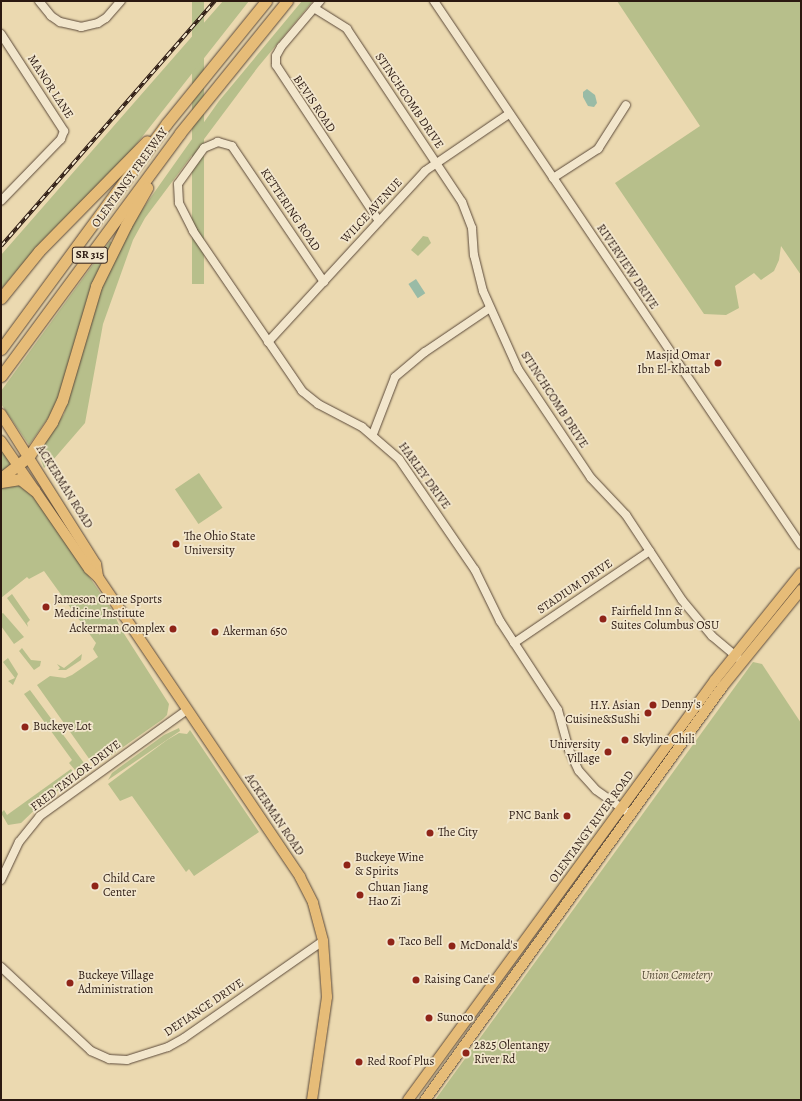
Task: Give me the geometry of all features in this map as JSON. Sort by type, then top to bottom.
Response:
[{"type":"highway","name":"OLENTANGY FREEWAY","points":[[1,349],[167,123],[266,1]]},
{"type":"highway","name":"OLENTANGY FREEWAY","points":[[1,376],[180,133],[287,1]]},
{"type":"highway","points":[[1,298],[39,251],[167,123]]},
{"type":"highway","points":[[1,478],[29,456],[44,436],[62,401],[87,312],[106,262],[180,133]]},
{"type":"highway","points":[[1,482],[20,479],[34,490]]},
{"type":"main road","name":"ACKERMAN ROAD","points":[[1,414],[96,564],[98,577]]},
{"type":"main road","name":"ACKERMAN ROAD","points":[[1,441],[89,569],[98,577],[300,877],[313,903],[323,941],[328,996],[312,1100]]},
{"type":"main road","name":"OLENTANGY RIVER ROAD","points":[[425,1100],[801,573]]},
{"type":"main road","name":"OLENTANGY RIVER ROAD","points":[[408,1100],[622,808],[739,658],[801,590]]},
{"type":"street","points":[[39,1],[60,22],[81,27],[106,18],[121,1]]},
{"type":"street","name":"BEVIS ROAD","points":[[320,1],[281,47],[276,56],[276,66],[378,221]]},
{"type":"street","name":"RIVERVIEW DRIVE","points":[[434,1],[801,545]]},
{"type":"street","name":"STINCHCOMB DRIVE","points":[[314,8],[347,29],[468,213],[479,279],[490,308],[522,376],[591,478],[626,515],[699,622],[739,658]]},
{"type":"street","name":"MANOR LANE","points":[[1,34],[64,131],[61,140],[32,169],[7,198],[1,201]]},
{"type":"street","points":[[553,178],[598,148],[626,105]]},
{"type":"street","name":"WILCE AVENUE","points":[[268,342],[378,221],[436,163],[509,114]]},
{"type":"street","name":"HARLEY DRIVE","points":[[237,152],[223,142],[208,145],[183,176],[177,194],[182,212],[193,231],[296,384],[309,398],[373,434],[392,450],[405,467],[475,570],[496,616],[558,710],[570,750],[579,771],[596,790],[630,814]]},
{"type":"street","name":"KETTERING ROAD","points":[[237,152],[324,282]]},
{"type":"street","points":[[373,434],[395,377],[425,352],[490,308]]},
{"type":"street","name":"STADIUM DRIVE","points":[[514,643],[650,552]]},
{"type":"street","name":"FRED TAYLOR DRIVE","points":[[1,880],[19,842],[40,816],[187,710]]},
{"type":"street","name":"DEFIANCE DRIVE","points":[[1,967],[91,1051],[109,1060],[127,1060],[168,1046],[184,1038],[323,941]]},
{"type":"green space","points":[[192,1],[204,1],[204,284],[192,284]]},
{"type":"green space","points":[[223,1],[249,1],[131,151],[42,241],[1,289],[1,255]]},
{"type":"green space","points":[[302,1],[313,1],[258,67],[145,218],[133,240],[103,324],[85,423],[53,460],[44,468],[38,452],[64,414],[99,291],[134,221],[219,101]]},
{"type":"green space","points":[[617,1],[801,1],[801,275],[781,246],[779,260],[774,271],[761,280],[754,273],[735,286],[739,308],[726,315],[704,314],[615,183],[700,126]]},
{"type":"green space","points":[[423,236],[428,237],[431,243],[418,256],[411,250]]},
{"type":"green space","points":[[110,241],[112,243],[55,408],[29,445],[1,404],[1,391]]},
{"type":"green space","points":[[1,447],[12,463],[1,474]]},
{"type":"green space","points":[[199,473],[222,508],[198,524],[175,489]]},
{"type":"green space","points":[[12,480],[36,499],[112,610],[121,629],[169,704],[167,715],[163,719],[99,764],[90,760],[37,685],[50,676],[65,678],[72,675],[98,657],[93,649],[96,643],[44,571],[29,579],[27,577],[1,598],[1,485]]},
{"type":"green space","points":[[12,594],[30,620],[27,623],[28,627],[7,598]]},
{"type":"green space","points":[[3,613],[24,637],[14,644],[1,626],[1,614]]},
{"type":"green space","points":[[22,648],[31,660],[41,661],[40,666],[34,670],[19,651]]},
{"type":"green space","points":[[82,654],[81,660],[66,670],[58,670],[60,668],[57,664],[64,668]]},
{"type":"green space","points":[[8,658],[18,674],[13,685],[8,681],[15,678],[3,662]]},
{"type":"green space","name":"Union Cemetery","points":[[753,662],[762,664],[801,723],[801,1100],[435,1100]]},
{"type":"green space","points":[[30,690],[84,763],[85,769],[81,777],[69,763],[72,760],[24,694]]},
{"type":"green space","points":[[179,728],[180,731],[108,780],[112,773],[164,735]]},
{"type":"green space","points":[[190,730],[259,832],[194,876],[189,869],[186,872],[132,796],[120,801],[108,784],[167,740],[179,733],[187,734]]},
{"type":"green space","points":[[71,769],[77,777],[44,801],[21,823],[8,825],[1,813],[4,810],[7,815]]},
{"type":"shaded area","points":[[587,89],[595,95],[597,103],[594,107],[588,106],[583,97],[583,92]]},
{"type":"shaded area","points":[[416,279],[425,293],[418,298],[408,284]]},
{"type":"railway","points":[[1,246],[215,1]]},
{"type":"place","name":"Masjid Omar Ibn El-Khattab","points":[[718,363]]},
{"type":"place","name":"The Ohio State University","points":[[176,544]]},
{"type":"place","name":"Jameson Crane Sports Medicine Institute","points":[[46,607]]},
{"type":"place","name":"Fairfield Inn & Suites Columbus OSU","points":[[603,619]]},
{"type":"place","name":"Ackerman Complex","points":[[173,629]]},
{"type":"place","name":"Akerman 650","points":[[215,632]]},
{"type":"place","name":"Denny's","points":[[653,705]]},
{"type":"place","name":"H.Y. Asian Cuisine&SuShi","points":[[648,713]]},
{"type":"place","name":"Buckeye Lot","points":[[25,727]]},
{"type":"place","name":"Skyline Chili","points":[[625,740]]},
{"type":"place","name":"University Village","points":[[608,752]]},
{"type":"place","name":"PNC Bank","points":[[567,816]]},
{"type":"place","name":"The City","points":[[430,833]]},
{"type":"place","name":"Buckeye Wine & Spirits","points":[[347,865]]},
{"type":"place","name":"Child Care Center","points":[[95,886]]},
{"type":"place","name":"Chuan Jiang Hao Zi","points":[[360,895]]},
{"type":"place","name":"Taco Bell","points":[[391,942]]},
{"type":"place","name":"McDonald's","points":[[452,946]]},
{"type":"place","name":"Raising Cane's","points":[[416,980]]},
{"type":"place","name":"Buckeye Village Administration","points":[[70,983]]},
{"type":"place","name":"Sunoco","points":[[429,1018]]},
{"type":"place","name":"2825 Olentangy River Rd","points":[[466,1053]]},
{"type":"place","name":"Red Roof Plus","points":[[359,1062]]}]
